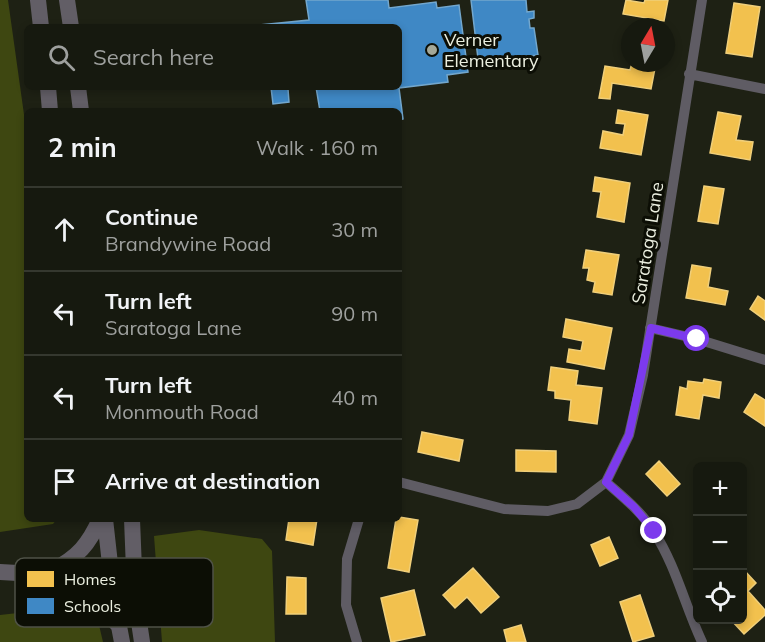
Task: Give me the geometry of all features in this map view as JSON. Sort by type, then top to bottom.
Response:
[{"type":"main road","points":[[38,0],[41,24]]},
{"type":"main road","points":[[68,0],[71,24]]},
{"type":"main road","points":[[48,90],[50,108]]},
{"type":"main road","points":[[78,90],[81,108]]},
{"type":"main road","points":[[74,558],[100,522]]},
{"type":"main road","points":[[103,522],[109,558]]},
{"type":"main road","points":[[132,522],[134,558]]},
{"type":"main road","points":[[0,572],[15,572]]},
{"type":"main road","points":[[140,627],[142,642]]},
{"type":"street","name":"Saratoga Lane","points":[[402,483],[504,509],[548,511],[577,504],[606,482],[629,435],[651,328],[702,0]]},
{"type":"street","points":[[689,74],[765,89]]},
{"type":"street","points":[[651,328],[697,339],[765,360]]},
{"type":"street","points":[[606,482],[634,507],[654,531],[675,573],[702,642]]},
{"type":"street","points":[[357,522],[346,559],[346,604],[357,642]]},
{"type":"green space","points":[[0,0],[8,0],[24,115],[24,522],[55,522],[0,532]]},
{"type":"green space","points":[[199,530],[262,539],[272,551],[275,642],[162,642],[161,627],[213,627],[213,558],[156,558],[154,536]]},
{"type":"green space","points":[[15,613],[15,627],[99,627],[103,642],[0,642],[0,615]]},
{"type":"building: Homes","points":[[626,0],[644,3],[645,0],[668,0],[665,18],[623,14]]},
{"type":"building: Homes","points":[[734,3],[760,7],[752,57],[726,53]]},
{"type":"building: Homes","points":[[605,66],[621,69],[621,72],[654,72],[651,89],[612,83],[610,99],[599,98]]},
{"type":"building: Homes","points":[[618,110],[648,115],[641,155],[600,148],[603,131],[623,135],[625,124],[616,123]]},
{"type":"building: Homes","points":[[718,112],[741,116],[736,140],[753,142],[750,160],[710,153]]},
{"type":"building: Homes","points":[[595,177],[630,183],[624,222],[597,217],[601,192],[593,191]]},
{"type":"building: Homes","points":[[704,186],[724,189],[718,224],[698,221]]},
{"type":"building: Homes","points":[[586,250],[619,255],[612,295],[593,292],[595,282],[587,280],[589,268],[583,268]]},
{"type":"building: Homes","points":[[692,265],[711,268],[708,287],[728,291],[725,305],[686,298]]},
{"type":"building: Homes","points":[[758,296],[765,301],[765,320],[750,309]]},
{"type":"building: Homes","points":[[566,319],[612,328],[604,369],[567,362],[569,349],[581,351],[583,341],[563,337]]},
{"type":"building: Homes","points":[[551,367],[578,371],[576,385],[602,388],[597,424],[569,420],[571,400],[555,398],[555,391],[548,390]]},
{"type":"building: Homes","points":[[704,379],[721,382],[719,398],[703,395],[699,419],[676,415],[680,387],[687,389],[688,381],[703,383]]},
{"type":"building: Homes","points":[[755,394],[765,400],[765,426],[744,412]]},
{"type":"building: Homes","points":[[422,432],[463,440],[459,461],[418,452]]},
{"type":"building: Homes","points":[[516,450],[556,451],[556,472],[516,471]]},
{"type":"building: Homes","points":[[659,461],[680,484],[667,496],[646,474]]},
{"type":"building: Homes","points":[[402,517],[418,520],[409,572],[388,568],[396,522],[402,522]]},
{"type":"building: Homes","points":[[289,522],[317,522],[313,545],[286,540]]},
{"type":"building: Homes","points":[[609,537],[618,558],[600,566],[591,545]]},
{"type":"building: Homes","points":[[473,568],[499,597],[481,613],[467,597],[455,608],[443,595]]},
{"type":"building: Homes","points":[[747,573],[756,583],[748,591],[765,610],[765,615],[744,634],[735,624],[747,624]]},
{"type":"building: Homes","points":[[287,577],[306,578],[306,614],[286,614]]},
{"type":"building: Homes","points":[[414,590],[425,635],[391,642],[381,598]]},
{"type":"building: Homes","points":[[640,595],[654,636],[633,642],[620,602]]},
{"type":"building: Homes","points":[[521,625],[526,642],[507,642],[504,630]]},
{"type":"building: Schools","name":"Verner Elementary","points":[[306,0],[388,0],[389,8],[436,2],[437,8],[459,5],[468,72],[447,75],[448,82],[402,88],[402,24],[270,24],[309,20]]},
{"type":"building: Schools","points":[[471,0],[526,0],[527,12],[534,11],[534,18],[529,19],[530,28],[534,28],[538,55],[489,61],[490,66],[479,67]]},
{"type":"building: Schools","points":[[271,90],[288,90],[289,102],[273,104]]},
{"type":"building: Schools","name":"Verner Elementary","points":[[316,90],[399,90],[402,108],[320,108]]},
{"type":"place","name":"Verner Elementary","points":[[432,50]]},
{"type":"route","points":[[654,531],[634,507],[606,482],[629,435],[651,328],[697,339]]}]
